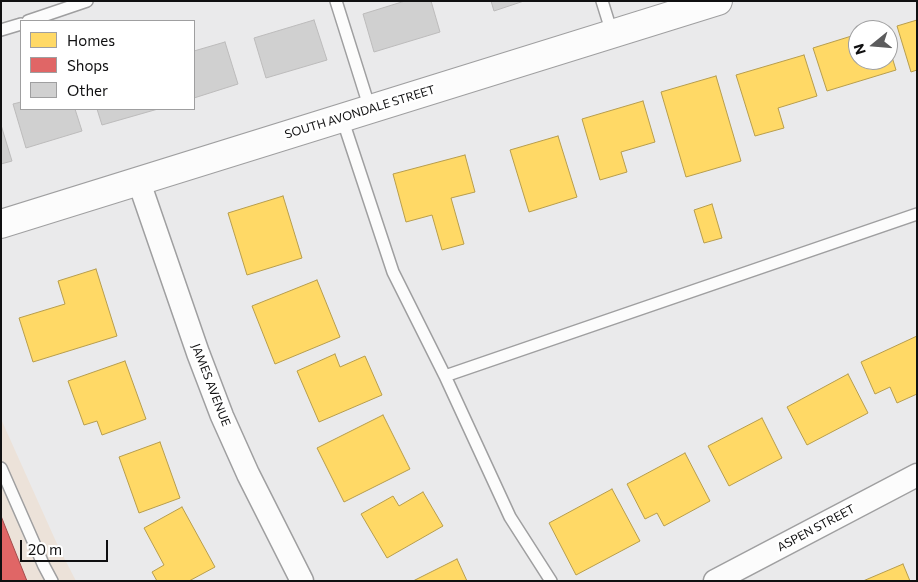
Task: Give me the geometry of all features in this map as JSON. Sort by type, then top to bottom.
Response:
[{"type":"main road","name":"SOUTH AVONDALE STREET","points":[[1,224],[718,1]]},
{"type":"street","name":"JAMES AVENUE","points":[[139,182],[198,353],[222,416],[260,499],[302,581]]},
{"type":"street","name":"ASPEN STREET","points":[[715,581],[917,475]]},
{"type":"lane","points":[[31,20],[87,1]]},
{"type":"lane","points":[[336,1],[370,109]]},
{"type":"lane","points":[[602,1],[612,34]]},
{"type":"lane","points":[[1,30],[20,24]]},
{"type":"lane","points":[[342,118],[393,272],[445,376],[510,517],[551,581]]},
{"type":"lane","points":[[445,376],[917,214]]},
{"type":"lane","points":[[1,468],[52,581]]},
{"type":"shaded area","points":[[1,419],[58,546],[76,581],[1,581]]},
{"type":"building: Homes","points":[[917,20],[917,70],[911,72],[898,26]]},
{"type":"building: Homes","points":[[848,37],[848,70],[896,70],[827,91],[813,48]]},
{"type":"building: Homes","points":[[804,55],[817,96],[778,108],[784,128],[755,136],[736,75]]},
{"type":"building: Homes","points":[[716,76],[741,161],[686,177],[661,92]]},
{"type":"building: Homes","points":[[643,101],[655,142],[621,152],[627,172],[600,180],[582,119]]},
{"type":"building: Homes","points":[[558,136],[577,197],[529,212],[510,150]]},
{"type":"building: Homes","points":[[465,155],[475,192],[451,198],[464,244],[442,250],[432,215],[406,222],[393,174]]},
{"type":"building: Homes","points":[[283,196],[302,258],[247,275],[228,213]]},
{"type":"building: Homes","points":[[712,204],[722,238],[704,243],[694,210]]},
{"type":"building: Homes","points":[[96,269],[117,336],[33,362],[19,318],[65,304],[58,281]]},
{"type":"building: Homes","points":[[317,280],[340,337],[275,364],[252,306]]},
{"type":"building: Homes","points":[[917,336],[917,394],[897,403],[890,387],[875,394],[861,362]]},
{"type":"building: Homes","points":[[335,354],[340,367],[365,356],[382,395],[319,422],[297,371]]},
{"type":"building: Homes","points":[[125,361],[146,419],[102,435],[97,421],[84,425],[68,381]]},
{"type":"building: Homes","points":[[848,374],[868,413],[807,445],[787,407]]},
{"type":"building: Homes","points":[[383,415],[410,469],[344,502],[317,448]]},
{"type":"building: Homes","points":[[762,418],[782,458],[729,486],[708,446]]},
{"type":"building: Homes","points":[[160,442],[180,498],[139,513],[119,457]]},
{"type":"building: Homes","points":[[685,453],[710,501],[664,526],[657,513],[645,519],[627,484]]},
{"type":"building: Homes","points":[[612,489],[640,541],[576,575],[549,523]]},
{"type":"building: Homes","points":[[423,492],[443,526],[387,558],[361,514],[393,496],[399,506]]},
{"type":"building: Homes","points":[[182,507],[215,567],[189,581],[157,581],[152,572],[164,565],[144,528]]},
{"type":"building: Homes","points":[[457,559],[467,581],[413,581]]},
{"type":"building: Homes","points":[[903,564],[910,581],[863,581]]},
{"type":"building: Shops","points":[[1,516],[27,581],[1,581]]},
{"type":"building: Other","points":[[405,1],[431,1],[440,32],[374,52],[363,14]]},
{"type":"building: Other","points":[[491,1],[524,1],[494,11]]},
{"type":"building: Other","points":[[314,20],[327,60],[266,78],[254,38]]},
{"type":"building: Other","points":[[225,42],[238,84],[195,98],[195,51]]},
{"type":"building: Other","points":[[20,102],[20,110],[75,110],[82,131],[26,148],[13,104]]},
{"type":"building: Other","points":[[97,110],[154,110],[102,125]]},
{"type":"building: Other","points":[[1,125],[12,161],[1,164]]}]
